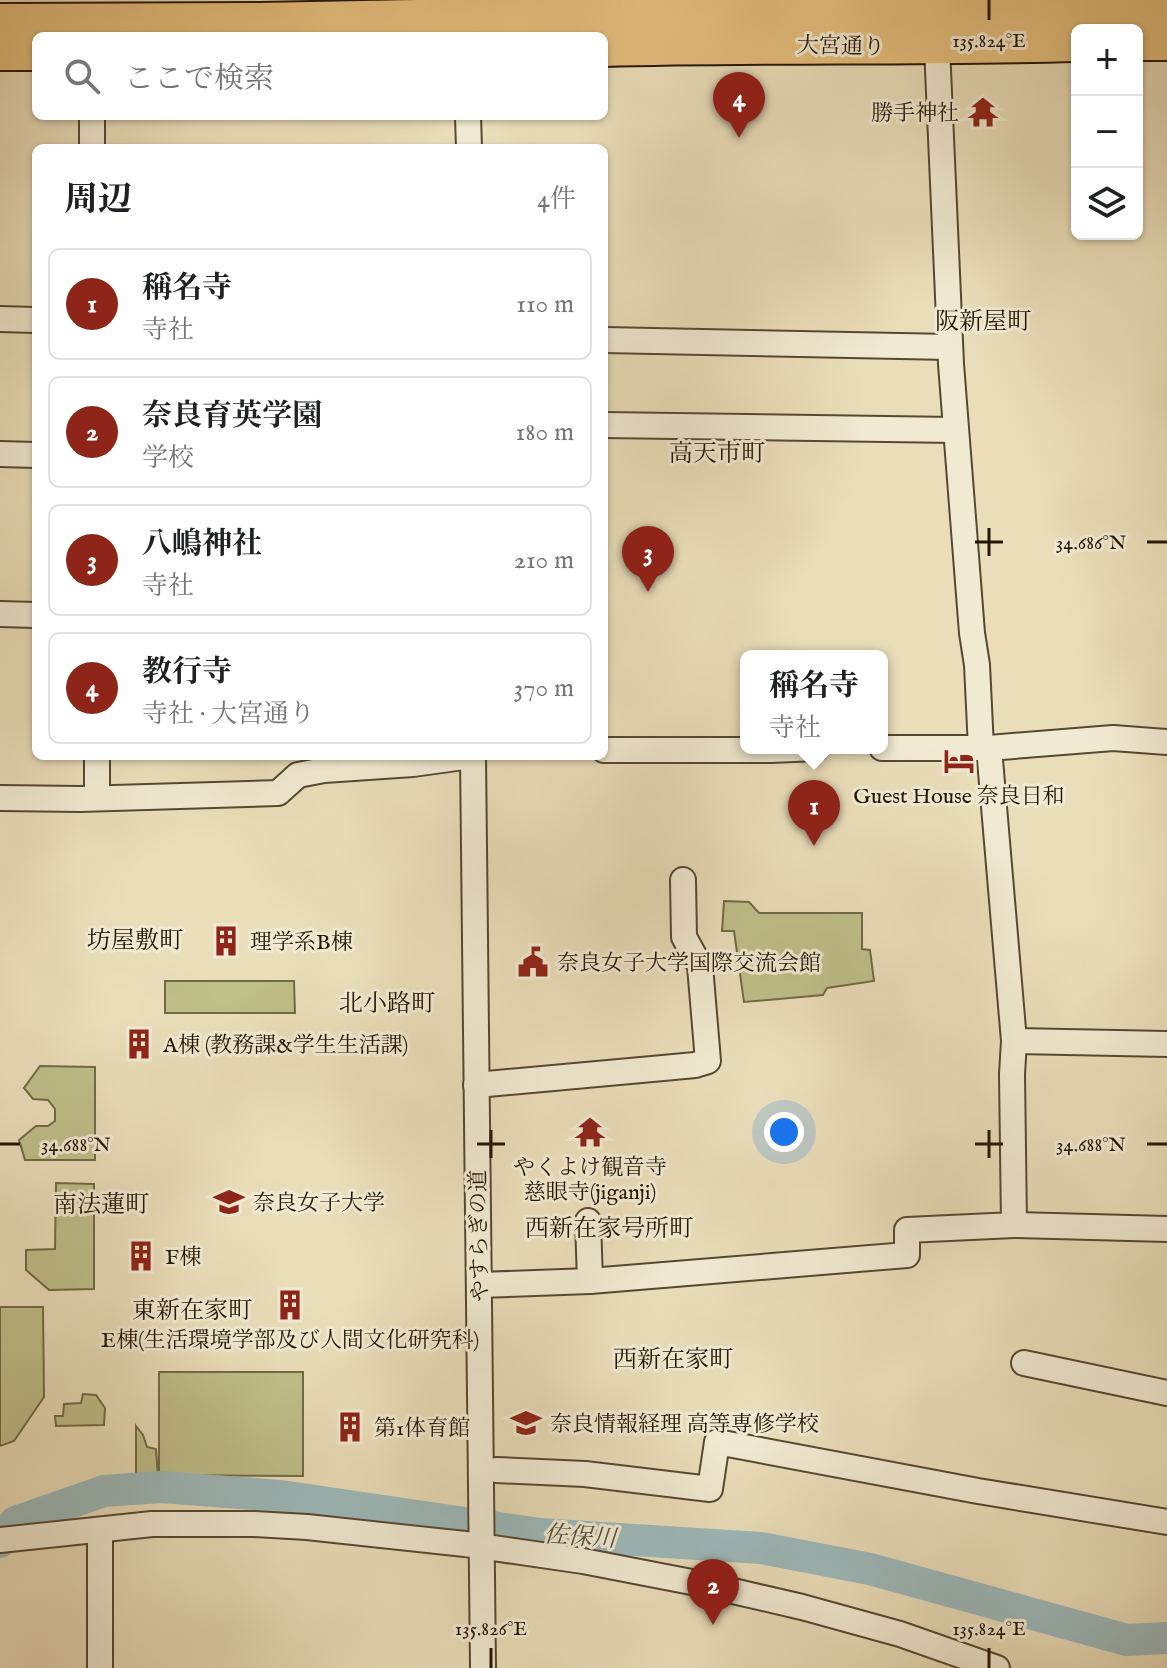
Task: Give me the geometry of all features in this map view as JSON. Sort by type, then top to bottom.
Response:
[{"type":"highway","name":"大宮通り","points":[[0,22],[88,29],[244,21],[748,16],[1149,24]]},
{"type":"highway","name":"大宮通り","points":[[608,48],[747,45],[937,47],[1071,43]]},
{"type":"highway","points":[[0,52],[32,52]]},
{"type":"street","points":[[937,47],[956,430],[972,633],[1014,1041],[1014,1225]]},
{"type":"street","points":[[92,120],[92,144]]},
{"type":"street","points":[[468,120],[469,144]]},
{"type":"street","points":[[0,319],[32,320]]},
{"type":"street","points":[[608,340],[950,347]]},
{"type":"street","points":[[608,425],[956,430]]},
{"type":"street","points":[[0,454],[32,455]]},
{"type":"street","points":[[0,614],[32,615]]},
{"type":"street","points":[[888,748],[985,748],[1113,738],[1167,742]]},
{"type":"street","points":[[608,750],[740,750]]},
{"type":"street","points":[[97,760],[97,798]]},
{"type":"street","points":[[0,798],[278,793],[298,775],[442,760]]},
{"type":"street","name":"やすらぎの道","points":[[472,760],[483,1668]]},
{"type":"street","points":[[476,1085],[695,1065],[708,1061],[700,966],[684,937],[683,880]]},
{"type":"street","points":[[1014,1041],[1167,1044]]},
{"type":"street","points":[[588,1221],[590,1281]]},
{"type":"street","points":[[479,1285],[590,1281],[907,1255],[907,1230],[1014,1225],[1167,1229]]},
{"type":"street","points":[[1024,1363],[1167,1393]]},
{"type":"street","points":[[496,1470],[585,1474],[710,1489],[717,1442],[978,1491],[1167,1522]]},
{"type":"street","points":[[11,1539],[152,1524],[254,1524],[465,1544],[481,1542],[707,1585],[802,1607],[900,1634],[997,1668]]},
{"type":"street","points":[[100,1531],[100,1668]]},
{"type":"green space","points":[[724,901],[749,902],[759,913],[862,913],[862,949],[870,950],[874,981],[827,988],[823,995],[744,1002],[734,931],[722,931]]},
{"type":"green space","points":[[165,981],[294,981],[295,1013],[165,1013]]},
{"type":"green space","points":[[40,1066],[95,1067],[95,1160],[25,1160],[19,1140],[36,1126],[48,1126],[55,1121],[55,1109],[48,1100],[33,1099],[24,1088]]},
{"type":"green space","points":[[56,1183],[94,1184],[94,1289],[49,1290],[26,1270],[26,1250],[55,1249]]},
{"type":"green space","points":[[0,1307],[43,1307],[44,1397],[14,1441],[0,1446]]},
{"type":"green space","points":[[159,1372],[303,1372],[303,1476],[159,1475]]},
{"type":"green space","points":[[83,1394],[96,1395],[105,1408],[104,1425],[56,1426],[55,1416],[63,1416],[64,1404],[81,1403]]},
{"type":"green space","points":[[136,1426],[147,1447],[156,1449],[158,1477],[136,1476]]},
{"type":"waterway","name":"佐保川","points":[[0,1542],[15,1522],[104,1491],[161,1487],[281,1496],[540,1534],[761,1548],[870,1569],[1127,1640],[1167,1638]]},
{"type":"place","name":"勝手神社","points":[[983,112]]},
{"type":"place","name":"教行寺","points":[[739,138]]},
{"type":"place","name":"八嶋神社","points":[[648,592]]},
{"type":"place","name":"Guest House 奈良日和","points":[[959,761]]},
{"type":"place","name":"稱名寺","points":[[814,846]]},
{"type":"place","name":"理学系B棟","points":[[226,941]]},
{"type":"place","name":"奈良女子大学国際交流会館","points":[[533,962]]},
{"type":"place","name":"A棟 (教務課&学生生活課)","points":[[139,1044]]},
{"type":"place","name":"やくよけ観音寺 慈眼寺(jiganji)","points":[[590,1132]]},
{"type":"place","name":"奈良女子大学","points":[[229,1202]]},
{"type":"place","name":"F棟","points":[[141,1256]]},
{"type":"place","name":"E棟(生活環境学部及び人間文化研究科)","points":[[290,1305]]},
{"type":"place","name":"奈良情報経理 高等専修学校","points":[[526,1423]]},
{"type":"place","name":"第1体育館","points":[[350,1427]]},
{"type":"place","name":"奈良育英学園","points":[[713,1625]]},
{"type":"district","name":"阪新屋町","points":[[983,321]]},
{"type":"district","name":"高天市町","points":[[717,453]]},
{"type":"district","name":"坊屋敷町","points":[[135,940]]},
{"type":"district","name":"北小路町","points":[[387,1003]]},
{"type":"district","name":"南法蓮町","points":[[101,1204]]},
{"type":"district","name":"西新在家号所町","points":[[609,1228]]},
{"type":"district","name":"東新在家町","points":[[192,1310]]},
{"type":"district","name":"西新在家町","points":[[673,1359]]}]
